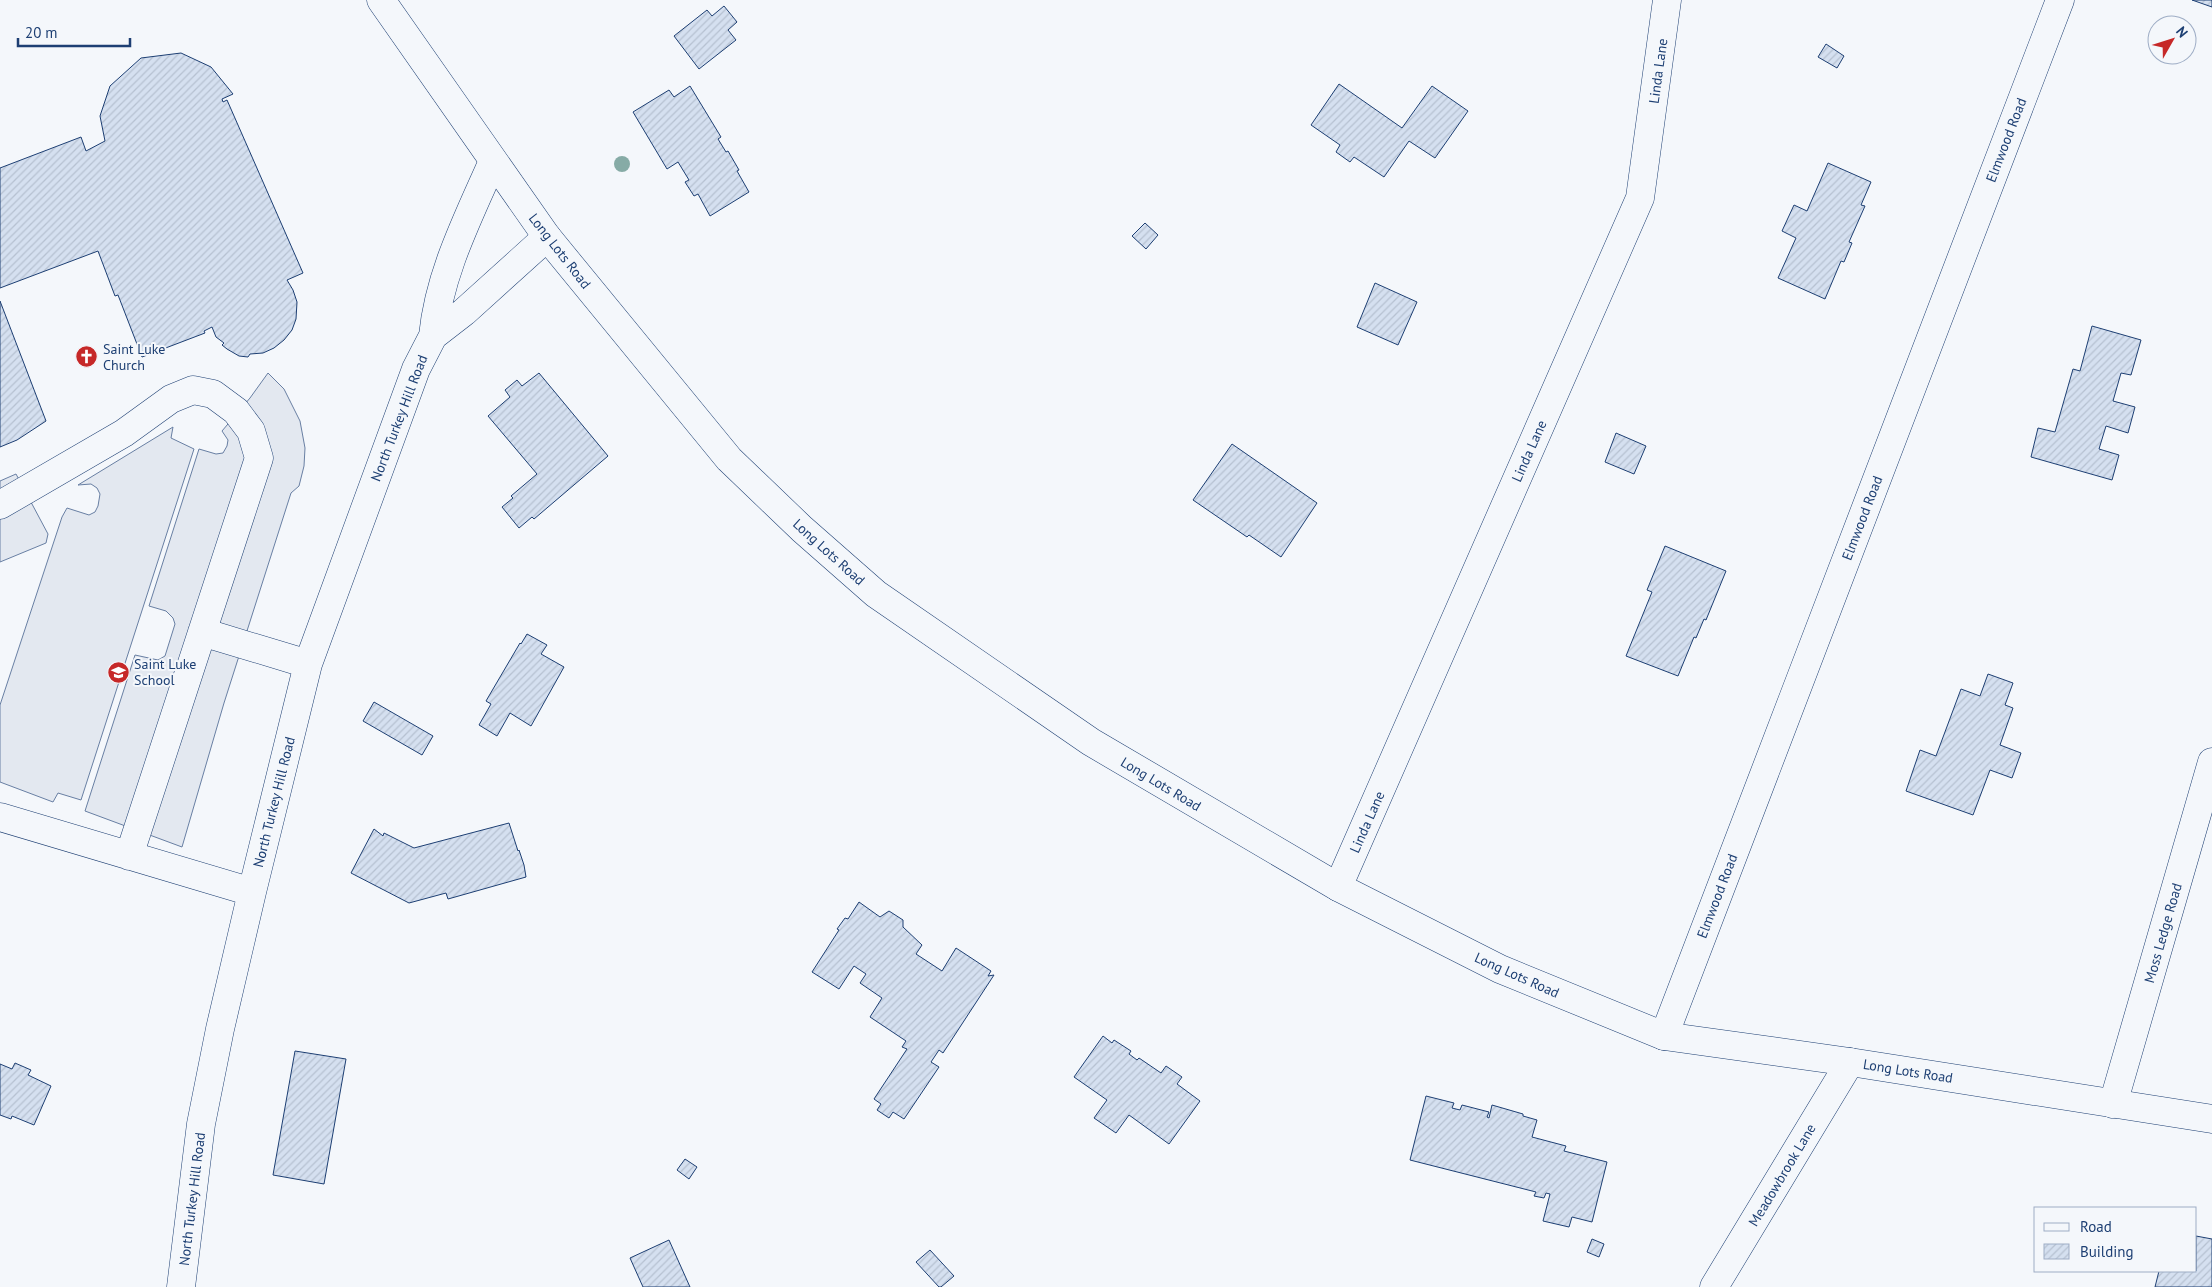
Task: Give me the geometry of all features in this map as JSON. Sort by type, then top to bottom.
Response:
[{"type":"street","name":"Long Lots Road","points":[[381,0],[546,237],[729,459],[802,529],[876,594],[1091,742],[1338,888],[1500,969],[1664,1036],[1850,1062],[2212,1119]]},
{"type":"street","name":"Linda Lane","points":[[1338,888],[1640,198],[1668,0]]},
{"type":"street","name":"Elmwood Road","points":[[1664,1036],[2060,0]]},
{"type":"street","name":"North Turkey Hill Road","points":[[434,336],[435,315],[445,277],[460,236],[493,162]]},
{"type":"street","name":"North Turkey Hill Road","points":[[180,1287],[202,1124],[220,1029],[308,664],[416,369],[434,336],[464,312],[546,237]]},
{"type":"street","points":[[0,505],[124,433],[171,399],[193,390],[214,394],[236,411],[251,431],[259,458],[129,856]]},
{"type":"street","points":[[202,632],[308,664]]},
{"type":"street","name":"Moss Ledge Road","points":[[2113,1104],[2212,762]]},
{"type":"street","points":[[0,817],[252,892]]},
{"type":"street","name":"Meadowbrook Lane","points":[[1714,1287],[1850,1062]]},
{"type":"shaded area","points":[[268,373],[284,389],[300,421],[305,448],[304,466],[299,486],[291,493],[224,703],[182,847],[85,811],[135,655],[158,660],[165,656],[175,624],[173,618],[166,611],[149,606],[199,449],[216,454],[223,453],[228,440],[222,431]]},
{"type":"shaded area","points":[[173,427],[171,438],[194,449],[81,800],[58,793],[53,802],[0,782],[0,705],[62,517],[67,508],[89,515],[95,512],[100,494],[97,488],[91,484],[78,485]]},
{"type":"shaded area","points":[[16,474],[48,534],[46,543],[0,562],[0,481]]},
{"type":"building","points":[[2192,0],[2212,0],[2212,7]]},
{"type":"building","points":[[724,6],[737,22],[728,30],[736,40],[699,69],[674,36],[707,10],[712,16]]},
{"type":"building","points":[[1826,44],[1844,56],[1837,68],[1818,57]]},
{"type":"building","points":[[181,53],[211,67],[233,94],[222,99],[223,102],[227,100],[303,273],[287,280],[297,302],[296,319],[292,330],[274,348],[263,353],[250,354],[248,357],[239,356],[222,345],[224,343],[216,337],[212,327],[204,331],[205,333],[142,357],[118,295],[115,296],[98,251],[0,288],[0,168],[81,137],[86,151],[105,141],[100,116],[110,86],[141,58]]},
{"type":"building","points":[[1339,84],[1402,128],[1432,86],[1468,111],[1435,158],[1409,141],[1384,177],[1354,157],[1350,162],[1336,152],[1340,145],[1311,125]]},
{"type":"building","points":[[690,86],[721,137],[718,139],[726,152],[728,151],[749,192],[710,216],[698,194],[694,196],[685,182],[689,180],[678,162],[667,169],[633,112],[669,90],[674,97]]},
{"type":"building","points":[[1828,163],[1871,182],[1861,205],[1865,206],[1849,242],[1852,243],[1844,262],[1841,261],[1825,299],[1778,278],[1796,238],[1782,231],[1794,205],[1807,211]]},
{"type":"building","points":[[1145,223],[1158,235],[1146,249],[1132,236]]},
{"type":"building","points":[[1375,283],[1417,302],[1398,345],[1357,327]]},
{"type":"building","points":[[0,301],[46,421],[17,440],[0,447]]},
{"type":"building","points":[[2092,326],[2141,340],[2131,375],[2121,373],[2113,401],[2135,407],[2128,433],[2106,426],[2099,449],[2119,455],[2112,480],[2031,457],[2038,428],[2055,432],[2073,369],[2080,371]]},
{"type":"building","points":[[539,373],[608,456],[534,519],[532,517],[519,528],[502,507],[513,498],[511,496],[537,474],[488,416],[510,397],[505,390],[517,380],[522,386]]},
{"type":"building","points":[[1616,433],[1646,446],[1634,474],[1605,462]]},
{"type":"building","points":[[1232,444],[1317,503],[1281,557],[1249,535],[1247,537],[1193,500]]},
{"type":"building","points":[[1665,546],[1726,571],[1706,620],[1704,619],[1696,638],[1694,637],[1678,676],[1626,656],[1652,592],[1647,590]]},
{"type":"building","points":[[527,634],[547,645],[541,654],[564,667],[531,726],[510,713],[497,736],[479,725],[491,704],[486,701]]},
{"type":"building","points":[[1988,674],[2013,683],[2005,705],[2013,708],[2000,745],[2021,753],[2012,778],[1990,770],[1973,815],[1906,791],[1920,750],[1936,756],[1961,689],[1980,696]]},
{"type":"building","points":[[374,702],[433,736],[422,755],[363,721]]},
{"type":"building","points":[[509,823],[524,865],[526,877],[448,899],[446,893],[409,903],[351,873],[374,829],[383,836],[384,833],[414,848]]},
{"type":"building","points":[[859,902],[880,917],[889,911],[903,920],[903,927],[922,945],[916,954],[942,971],[956,948],[991,971],[988,976],[994,975],[943,1053],[939,1050],[931,1062],[939,1067],[904,1119],[893,1112],[889,1118],[877,1110],[881,1104],[874,1099],[907,1049],[902,1047],[906,1041],[870,1017],[882,998],[860,983],[866,974],[854,966],[839,989],[812,972],[839,930],[837,929],[845,918],[848,919]]},
{"type":"building","points":[[1103,1036],[1112,1043],[1114,1040],[1131,1051],[1129,1054],[1137,1060],[1139,1058],[1161,1073],[1166,1066],[1182,1077],[1177,1084],[1200,1101],[1169,1144],[1129,1115],[1116,1133],[1094,1118],[1107,1100],[1074,1077]]},
{"type":"building","points":[[295,1051],[346,1059],[324,1184],[273,1175]]},
{"type":"building","points":[[15,1063],[31,1070],[28,1075],[51,1086],[34,1125],[12,1116],[11,1119],[0,1115],[0,1064],[12,1069]]},
{"type":"building","points":[[1426,1096],[1454,1103],[1452,1108],[1460,1110],[1462,1105],[1489,1112],[1487,1117],[1489,1118],[1492,1105],[1523,1114],[1523,1116],[1537,1120],[1532,1137],[1566,1146],[1564,1151],[1607,1162],[1592,1222],[1572,1217],[1569,1227],[1543,1221],[1550,1194],[1546,1193],[1544,1198],[1534,1196],[1536,1192],[1410,1160]]},
{"type":"building","points":[[685,1159],[697,1167],[689,1179],[677,1170]]},
{"type":"building","points":[[2197,1236],[2212,1239],[2212,1287],[2155,1287],[2159,1272],[2197,1272]]},
{"type":"building","points":[[1592,1239],[1604,1244],[1599,1257],[1587,1252]]},
{"type":"building","points":[[669,1240],[690,1287],[643,1287],[630,1258]]},
{"type":"building","points":[[930,1250],[954,1276],[941,1287],[916,1262]]},
{"type":"place","name":"Saint Luke Church","points":[[87,357]]},
{"type":"place","name":"Saint Luke School","points":[[118,672]]}]
